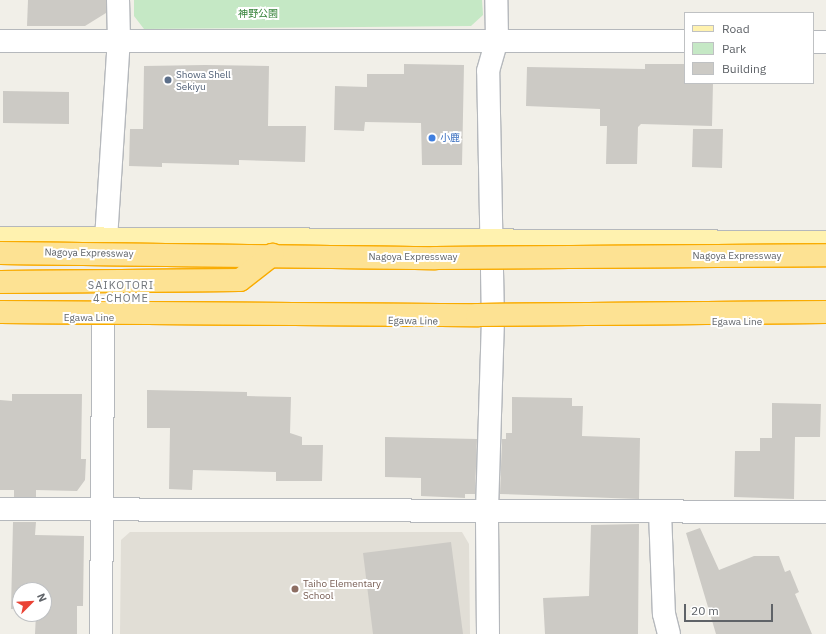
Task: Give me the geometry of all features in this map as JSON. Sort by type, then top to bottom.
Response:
[{"type":"highway","name":"Nagoya Expressway","points":[[0,253],[272,255],[826,255]]},
{"type":"highway","points":[[0,282],[240,280],[272,255]]},
{"type":"highway","points":[[0,312],[469,315],[826,312]]},
{"type":"main road","points":[[0,238],[491,242],[826,242]]},
{"type":"main road","name":"Egawa Line","points":[[0,319],[103,318],[493,322],[826,322]]},
{"type":"street","points":[[106,239],[119,40],[118,0]]},
{"type":"street","points":[[488,634],[487,510],[493,322],[488,71],[497,39],[496,0]]},
{"type":"street","points":[[0,41],[497,39],[684,41]]},
{"type":"street","points":[[814,42],[826,42]]},
{"type":"street","points":[[101,634],[103,318]]},
{"type":"street","points":[[0,509],[826,512]]},
{"type":"street","points":[[660,512],[664,614],[669,634]]},
{"type":"shaded area","name":"Taiho Elementary School","points":[[130,532],[462,532],[469,544],[470,634],[120,634],[121,540]]},
{"type":"green space","name":"神野公園","points":[[134,0],[482,0],[483,15],[471,26],[144,29],[134,16]]},
{"type":"building","points":[[28,0],[106,0],[106,13],[85,26],[27,26]]},
{"type":"building","points":[[404,64],[464,65],[462,165],[422,165],[421,123],[365,122],[364,131],[334,130],[335,86],[367,87],[367,74],[404,74]]},
{"type":"building","points":[[645,64],[684,64],[684,84],[713,84],[712,126],[641,124],[638,127],[637,164],[606,164],[607,126],[600,126],[600,109],[526,106],[527,67],[645,69]]},
{"type":"building","points":[[144,66],[269,66],[268,126],[306,126],[305,162],[239,160],[239,165],[162,163],[162,167],[129,166],[130,129],[143,129]]},
{"type":"building","points":[[3,91],[69,92],[69,124],[3,123]]},
{"type":"building","points":[[693,129],[723,129],[722,168],[692,167]]},
{"type":"building","points":[[147,390],[247,392],[247,396],[291,397],[290,433],[302,437],[302,445],[323,445],[322,481],[276,481],[276,472],[193,470],[192,490],[169,489],[170,428],[147,428]]},
{"type":"building","points":[[12,394],[82,394],[81,459],[86,459],[85,480],[77,491],[36,490],[36,497],[14,497],[14,490],[0,490],[0,400],[12,401]]},
{"type":"building","points":[[512,397],[572,398],[572,406],[583,406],[582,436],[640,438],[639,499],[500,494],[502,439],[506,439],[506,433],[512,433]]},
{"type":"building","points":[[772,403],[821,404],[820,437],[795,437],[794,499],[734,497],[735,451],[760,451],[760,438],[772,438]]},
{"type":"building","points":[[385,437],[477,439],[475,494],[465,494],[465,498],[421,496],[421,478],[385,477]]},
{"type":"building","points":[[13,522],[36,522],[35,535],[84,536],[83,606],[77,606],[77,634],[35,634],[36,622],[52,622],[52,582],[12,582],[11,609]]},
{"type":"building","points":[[639,524],[638,634],[545,634],[543,598],[589,596],[591,525]]},
{"type":"building","points":[[700,528],[719,570],[754,556],[779,556],[785,572],[790,570],[799,592],[795,594],[812,634],[716,634],[686,533]]},
{"type":"building","points":[[451,542],[463,634],[373,634],[363,553]]},
{"type":"place","name":"Showa Shell Sekiyu","points":[[168,80]]},
{"type":"place","name":"小鹿","points":[[432,138]]},
{"type":"place","name":"Taiho Elementary School","points":[[295,589]]},
{"type":"district","name":"SAIKOTORI 4-CHOME","points":[[121,292]]}]
